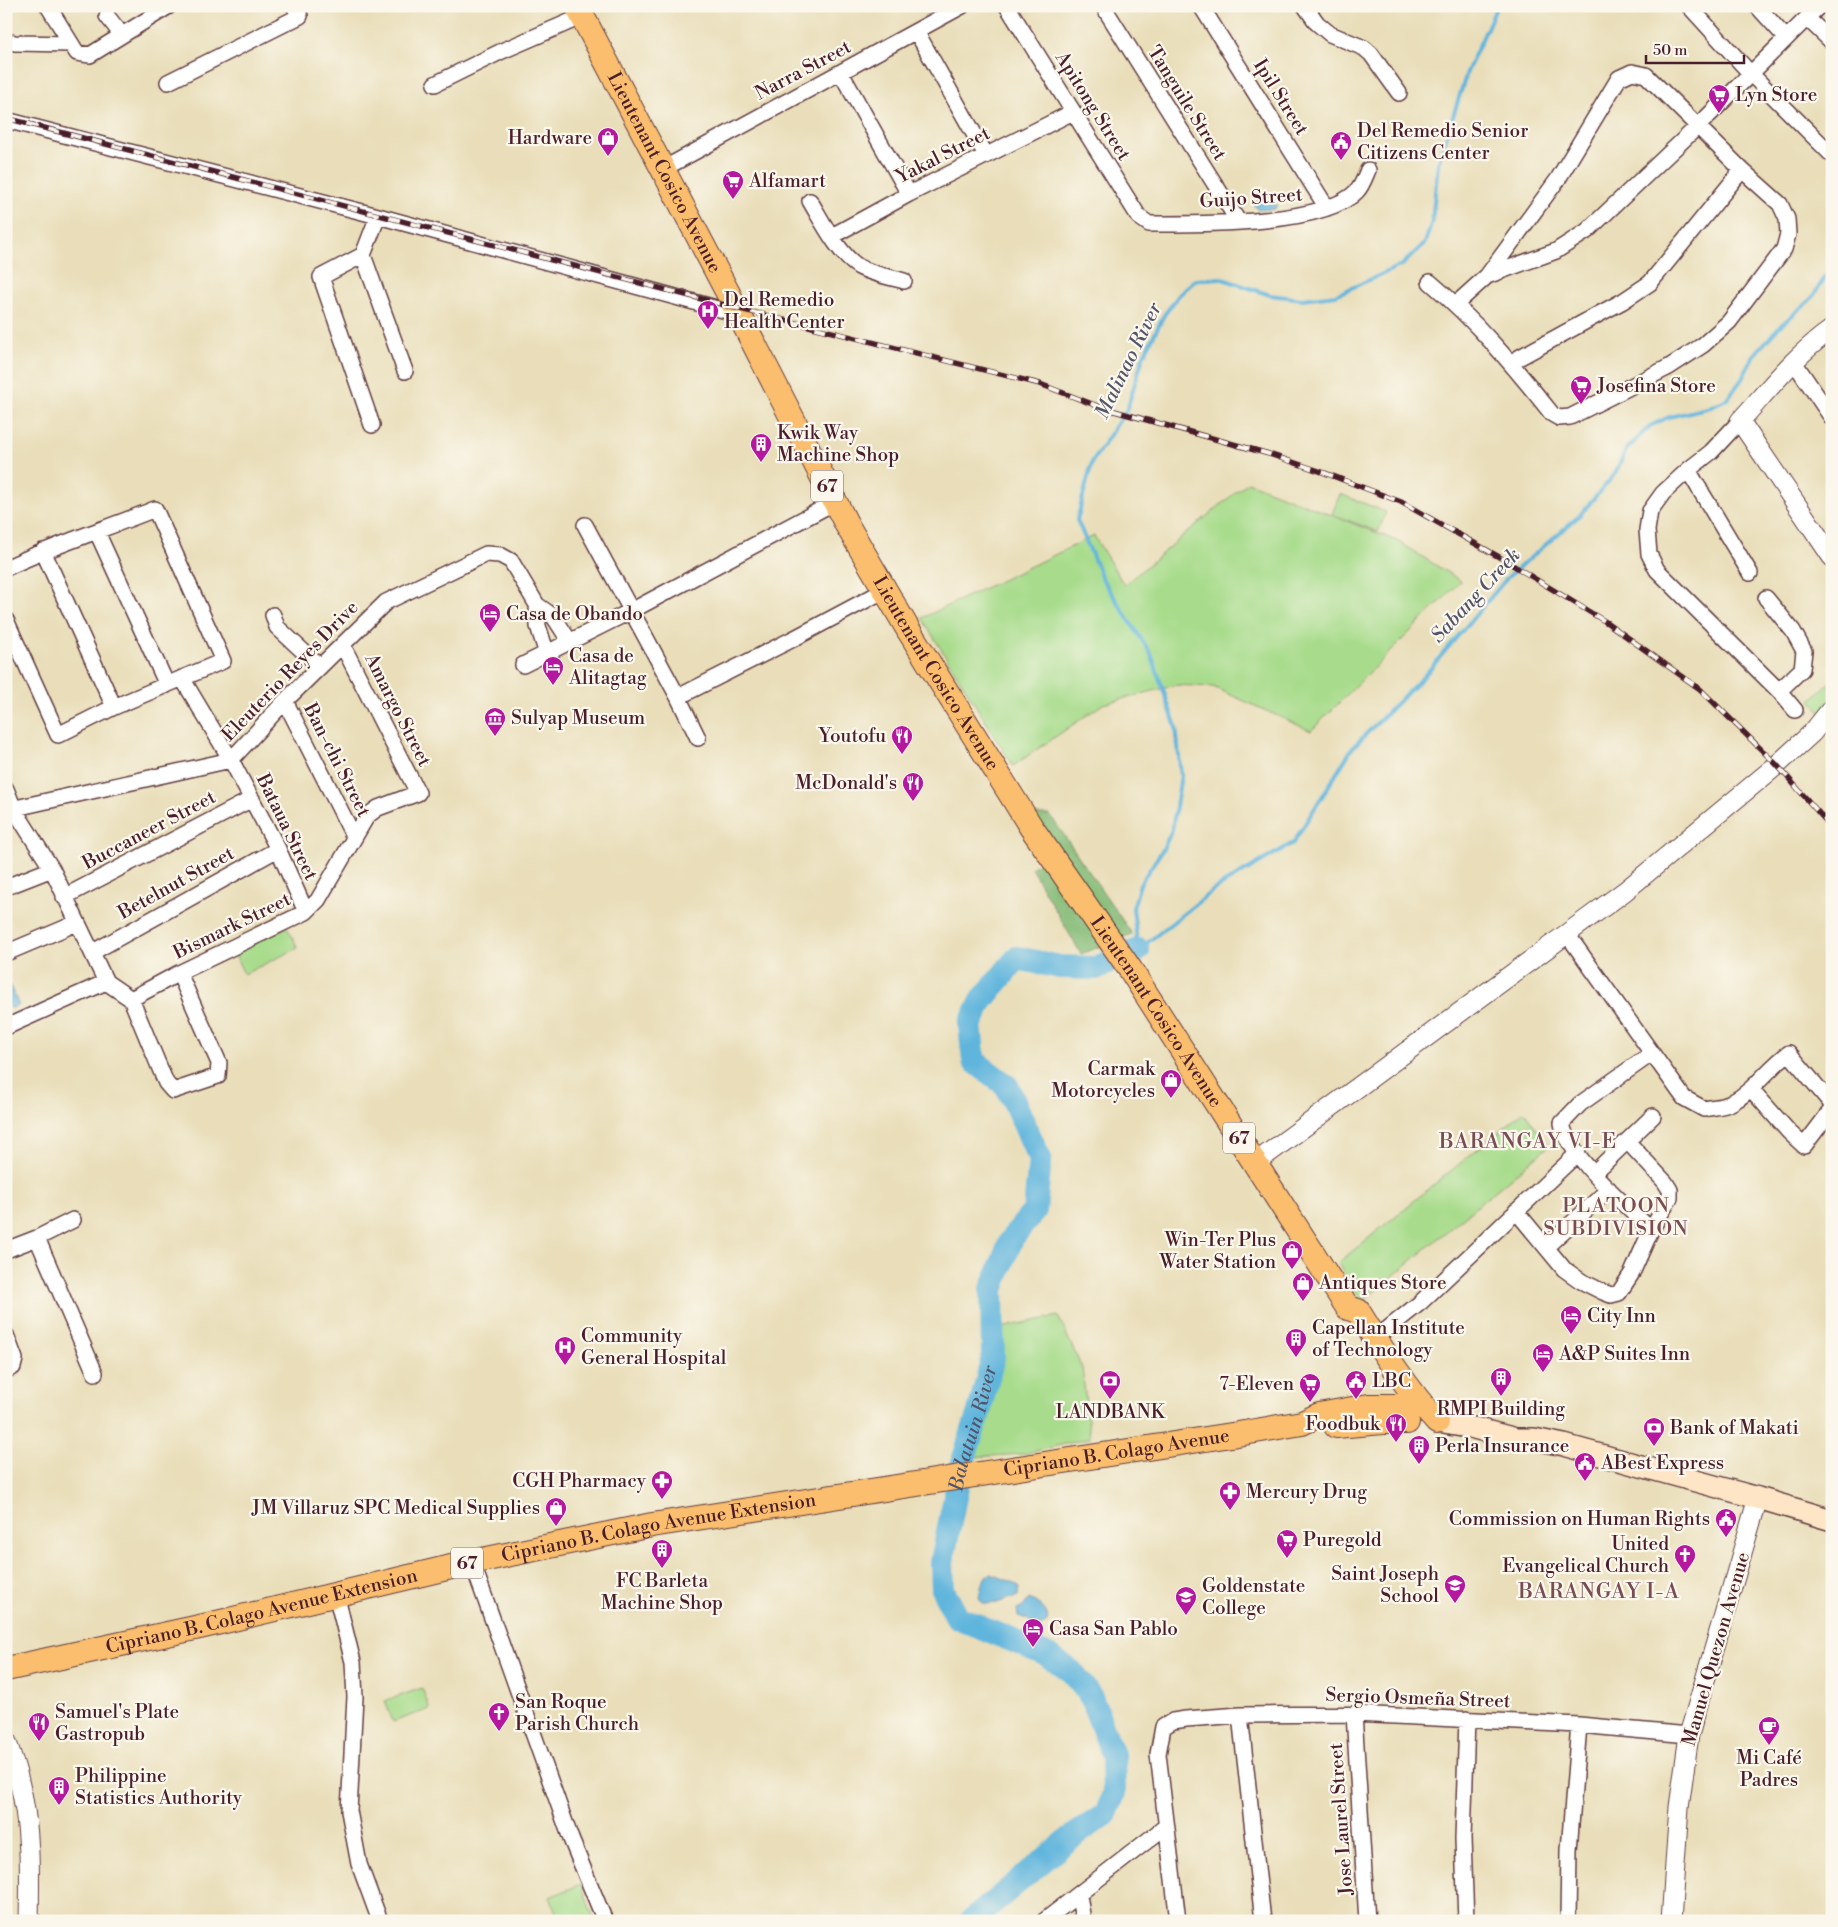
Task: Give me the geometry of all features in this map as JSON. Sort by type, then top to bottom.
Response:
[{"type":"main road","name":"Lieutenant Cosico Avenue","points":[[580,11],[835,502],[908,631],[1031,827],[1130,969],[1348,1308],[1347,1318],[1401,1414]]},
{"type":"main road","name":"Lieutenant Cosico Avenue","points":[[1348,1308],[1358,1311],[1375,1339],[1430,1414]]},
{"type":"main road","name":"Cipriano B. Colago Avenue","points":[[932,1480],[1302,1423],[1320,1427],[1401,1414],[1430,1414],[1459,1410],[1494,1420],[1534,1439],[1564,1444],[1832,1520]]},
{"type":"main road","name":"Cipriano B. Colago Avenue Extension","points":[[6,1669],[204,1626],[472,1562],[702,1516],[932,1480]]},
{"type":"street","points":[[48,6],[77,53],[90,55],[169,6]]},
{"type":"street","points":[[168,82],[300,16],[294,6]]},
{"type":"street","name":"Narra Street","points":[[663,169],[962,6]]},
{"type":"street","name":"Apitong Street","points":[[1007,6],[1139,217],[1149,224]]},
{"type":"street","name":"Tanguile Street","points":[[1103,6],[1238,221]]},
{"type":"street","name":"Ipil Street","points":[[1201,6],[1327,208]]},
{"type":"street","points":[[1304,6],[1317,23],[1330,34],[1364,48],[1371,54],[1399,93]]},
{"type":"street","points":[[1689,6],[1750,73],[1832,155]]},
{"type":"street","points":[[1757,6],[1786,38]]},
{"type":"street","points":[[1487,276],[1556,252],[1587,231],[1698,126],[1819,6]]},
{"type":"street","points":[[435,84],[580,11]]},
{"type":"street","points":[[107,16],[122,35]]},
{"type":"street","points":[[1807,18],[1832,42]]},
{"type":"street","points":[[916,30],[986,155]]},
{"type":"street","points":[[6,40],[16,43],[71,44]]},
{"type":"street","points":[[1430,282],[1456,304],[1511,362],[1552,414],[1559,418],[1570,417],[1669,367],[1703,345],[1729,322],[1784,249],[1787,219],[1780,204],[1742,170],[1646,75],[1632,72],[1619,78],[1558,179],[1487,276],[1456,304]]},
{"type":"street","points":[[841,73],[908,194]]},
{"type":"street","name":"Yakal Street","points":[[832,236],[908,194],[1074,112]]},
{"type":"street","points":[[6,120],[378,216],[738,314]]},
{"type":"street","name":"Guijo Street","points":[[1149,224],[1280,219],[1312,213],[1327,208],[1358,191],[1368,170]]},
{"type":"street","points":[[1511,362],[1623,301],[1650,283],[1742,170]]},
{"type":"street","points":[[810,202],[848,257],[859,266],[877,274],[904,280]]},
{"type":"street","points":[[378,216],[364,254],[404,371]]},
{"type":"street","points":[[364,254],[321,277],[372,425]]},
{"type":"street","points":[[1795,710],[1779,690],[1657,570],[1648,554],[1647,530],[1650,511],[1663,493],[1711,452],[1794,362],[1814,342],[1832,329]]},
{"type":"street","points":[[1794,362],[1832,418]]},
{"type":"street","points":[[1740,421],[1832,557]]},
{"type":"street","points":[[1688,470],[1750,573]]},
{"type":"street","points":[[523,665],[630,612],[835,502]]},
{"type":"street","points":[[6,568],[42,551],[155,509],[223,661],[114,707],[58,734],[6,620]]},
{"type":"street","points":[[586,526],[698,738]]},
{"type":"street","points":[[97,532],[167,685]]},
{"type":"street","points":[[42,551],[114,707]]},
{"type":"street","name":"Eleuterio Reyes Drive","points":[[10,811],[231,760],[285,701],[386,602],[486,554],[500,555],[512,561],[537,605]]},
{"type":"street","points":[[678,697],[885,590]]},
{"type":"street","points":[[1766,598],[1793,631],[1804,651],[1802,669],[1779,690]]},
{"type":"street","points":[[537,605],[554,617],[570,642]]},
{"type":"street","points":[[537,605],[538,626],[547,654]]},
{"type":"street","points":[[273,615],[277,627],[320,667]]},
{"type":"street","name":"Amargo Street","points":[[342,646],[418,793]]},
{"type":"street","name":"Bataua Street","points":[[182,678],[252,799],[278,849],[306,912]]},
{"type":"street","name":"Ban-chi Street","points":[[285,701],[354,837]]},
{"type":"street","points":[[1255,1162],[1625,891],[1777,766],[1812,732],[1832,708]]},
{"type":"street","points":[[6,790],[10,811],[52,870],[106,982],[131,999],[166,1084],[173,1092],[218,1076],[219,1063],[179,973]]},
{"type":"street","name":"Bismark Street","points":[[131,999],[179,973],[306,912],[318,900],[367,816],[378,808],[418,793]]},
{"type":"street","name":"Buccaneer Street","points":[[64,896],[252,799]]},
{"type":"street","name":"Betelnut Street","points":[[93,952],[278,849]]},
{"type":"street","points":[[6,887],[52,870]]},
{"type":"street","points":[[6,953],[77,922]]},
{"type":"street","points":[[1566,934],[1684,1098],[1704,1109],[1730,1103],[1751,1089],[1774,1064],[1788,1053],[1830,1102],[1832,1107],[1804,1146],[1751,1089]]},
{"type":"street","points":[[6,1027],[106,982]]},
{"type":"street","points":[[1651,1054],[1580,1104],[1562,1123],[1564,1133],[1594,1173],[1651,1230]]},
{"type":"street","points":[[1594,1173],[1653,1116]]},
{"type":"street","points":[[1516,1211],[1564,1269],[1581,1281],[1603,1292],[1611,1295],[1619,1293],[1624,1288],[1651,1230],[1670,1198],[1670,1190],[1627,1141]]},
{"type":"street","points":[[1375,1339],[1428,1295],[1578,1153]]},
{"type":"street","points":[[1546,1247],[1609,1189]]},
{"type":"street","points":[[6,1250],[37,1238],[73,1220]]},
{"type":"street","points":[[37,1238],[95,1373]]},
{"type":"street","points":[[6,1335],[16,1358],[13,1367],[6,1370]]},
{"type":"street","name":"Manuel Quezon Avenue","points":[[1671,1921],[1679,1807],[1688,1734],[1758,1498]]},
{"type":"street","points":[[472,1562],[571,1838],[605,1921]]},
{"type":"street","points":[[336,1594],[353,1662],[355,1697],[349,1811],[359,1864],[380,1921]]},
{"type":"street","name":"Sergio Osmeña Street","points":[[1165,1828],[1158,1754],[1163,1727],[1173,1721],[1240,1715],[1354,1714],[1579,1725],[1688,1734]]},
{"type":"street","name":"Jose Laurel Street","points":[[1354,1714],[1367,1921]]},
{"type":"street","points":[[1240,1715],[1263,1921]]},
{"type":"street","points":[[1466,1921],[1463,1839],[1467,1719]]},
{"type":"street","points":[[1568,1921],[1569,1850],[1579,1725]]},
{"type":"street","points":[[6,1740],[13,1784],[26,1823],[30,1888],[29,1921]]},
{"type":"street","points":[[1044,1921],[1165,1828],[1178,1921]]},
{"type":"street","points":[[1079,1895],[1083,1921]]},
{"type":"green space","points":[[1248,482],[1397,541],[1461,581],[1311,731],[1213,687],[1176,685],[1103,704],[1013,766],[922,618],[1094,536],[1124,585]]},
{"type":"green space","points":[[1340,494],[1386,512],[1378,532],[1332,514]]},
{"type":"green space","points":[[1832,680],[1832,725],[1811,700]]},
{"type":"green space","points":[[1013,815],[1050,815],[1132,934],[1081,954],[1031,868],[1041,862]]},
{"type":"green space","points":[[287,927],[298,948],[244,974],[234,953]]},
{"type":"green space","points":[[1524,1111],[1549,1146],[1362,1302],[1338,1263]]},
{"type":"green space","points":[[1058,1316],[1082,1368],[1090,1438],[1023,1454],[972,1457],[1001,1328]]},
{"type":"green space","points":[[422,1688],[430,1709],[393,1722],[385,1701]]},
{"type":"green space","points":[[581,1884],[595,1921],[559,1921],[550,1897]]},
{"type":"water","points":[[1258,199],[1275,199],[1277,205],[1275,209],[1258,210],[1254,205]]},
{"type":"water","points":[[10,986],[19,1005],[10,1009],[6,1001],[6,988]]},
{"type":"water","points":[[991,1574],[1019,1587],[1018,1596],[997,1603],[984,1604],[979,1598],[981,1587],[986,1576]]},
{"type":"water","points":[[1029,1599],[1045,1610],[1048,1618],[1043,1626],[1034,1626],[1027,1619],[1018,1616],[1017,1610],[1023,1607]]},
{"type":"waterway","name":"Malinao River","points":[[1138,950],[1133,908],[1140,884],[1163,849],[1172,830],[1181,776],[1176,727],[1151,654],[1103,580],[1077,520],[1092,462],[1127,409],[1143,357],[1164,315],[1179,295],[1195,280],[1220,278],[1270,295],[1302,299],[1336,295],[1402,265],[1425,243],[1432,221],[1438,164],[1467,72],[1497,6]]},
{"type":"waterway","name":"Sabang Creek","points":[[1138,950],[1216,888],[1293,843],[1353,747],[1424,676],[1508,577],[1579,516],[1615,474],[1626,450],[1650,426],[1669,417],[1707,408],[1727,399],[1742,379],[1754,355],[1780,326],[1812,298],[1832,266]]},
{"type":"waterway","name":"Balatuin River","points":[[971,1921],[1069,1839],[1106,1814],[1114,1793],[1113,1755],[1091,1697],[1072,1672],[1047,1655],[957,1617],[943,1590],[942,1562],[961,1467],[979,1412],[993,1357],[992,1289],[1012,1238],[1035,1210],[1040,1159],[1007,1086],[974,1061],[970,1025],[982,1000],[1017,958],[1060,967],[1096,968],[1138,950]]},
{"type":"railway","points":[[6,118],[736,308],[1040,384],[1100,407],[1269,454],[1401,502],[1501,558],[1606,622],[1700,689],[1777,765],[1832,828]]},
{"type":"place","name":"Lyn Store","points":[[1719,114]]},
{"type":"place","name":"Hardware","points":[[608,157]]},
{"type":"place","name":"Del Remedio Senior Citizens Center","points":[[1341,161]]},
{"type":"place","name":"Alfamart","points":[[733,200]]},
{"type":"place","name":"Del Remedio Health Center","points":[[708,330]]},
{"type":"place","name":"Josefina Store","points":[[1581,405]]},
{"type":"place","name":"Kwik Way Machine Shop","points":[[761,463]]},
{"type":"place","name":"Casa de Obando","points":[[490,633]]},
{"type":"place","name":"Casa de Alitagtag","points":[[553,686]]},
{"type":"place","name":"Sulyap Museum","points":[[495,737]]},
{"type":"place","name":"Youtofu","points":[[902,755]]},
{"type":"place","name":"McDonald's","points":[[913,802]]},
{"type":"place","name":"Carmak Motorcycles","points":[[1171,1099]]},
{"type":"place","name":"Win-Ter Plus Water Station","points":[[1292,1270]]},
{"type":"place","name":"Antiques Store","points":[[1303,1302]]},
{"type":"place","name":"City Inn","points":[[1571,1335]]},
{"type":"place","name":"Capellan Institute of Technology","points":[[1296,1358]]},
{"type":"place","name":"Community General Hospital","points":[[565,1366]]},
{"type":"place","name":"A&P Suites Inn","points":[[1543,1373]]},
{"type":"place","name":"RMPI Building","points":[[1501,1397]]},
{"type":"place","name":"LANDBANK","points":[[1110,1400]]},
{"type":"place","name":"LBC","points":[[1356,1400]]},
{"type":"place","name":"7-Eleven","points":[[1310,1403]]},
{"type":"place","name":"Foodbuk","points":[[1396,1443]]},
{"type":"place","name":"Bank of Makati","points":[[1654,1447]]},
{"type":"place","name":"Perla Insurance","points":[[1419,1465]]},
{"type":"place","name":"ABest Express","points":[[1585,1482]]},
{"type":"place","name":"CGH Pharmacy","points":[[662,1500]]},
{"type":"place","name":"Mercury Drug","points":[[1230,1511]]},
{"type":"place","name":"JM Villaruz SPC Medical Supplies","points":[[556,1527]]},
{"type":"place","name":"Commission on Human Rights","points":[[1726,1538]]},
{"type":"place","name":"Puregold","points":[[1287,1559]]},
{"type":"place","name":"FC Barleta Machine Shop","points":[[662,1569]]},
{"type":"place","name":"United Evangelical Church","points":[[1685,1574]]},
{"type":"place","name":"Saint Joseph School","points":[[1455,1604]]},
{"type":"place","name":"Goldenstate College","points":[[1186,1616]]},
{"type":"place","name":"Casa San Pablo","points":[[1033,1648]]},
{"type":"place","name":"San Roque Parish Church","points":[[499,1732]]},
{"type":"place","name":"Samuel's Plate Gastropub","points":[[39,1742]]},
{"type":"place","name":"Mi Café Padres","points":[[1769,1746]]},
{"type":"place","name":"Philippine Statistics Authority","points":[[59,1806]]},
{"type":"district","name":"BARANGAY VI-E","points":[[1528,1142]]},
{"type":"district","name":"PLATOON SUBDIVISION","points":[[1616,1218]]},
{"type":"district","name":"BARANGAY I-A","points":[[1599,1592]]}]
